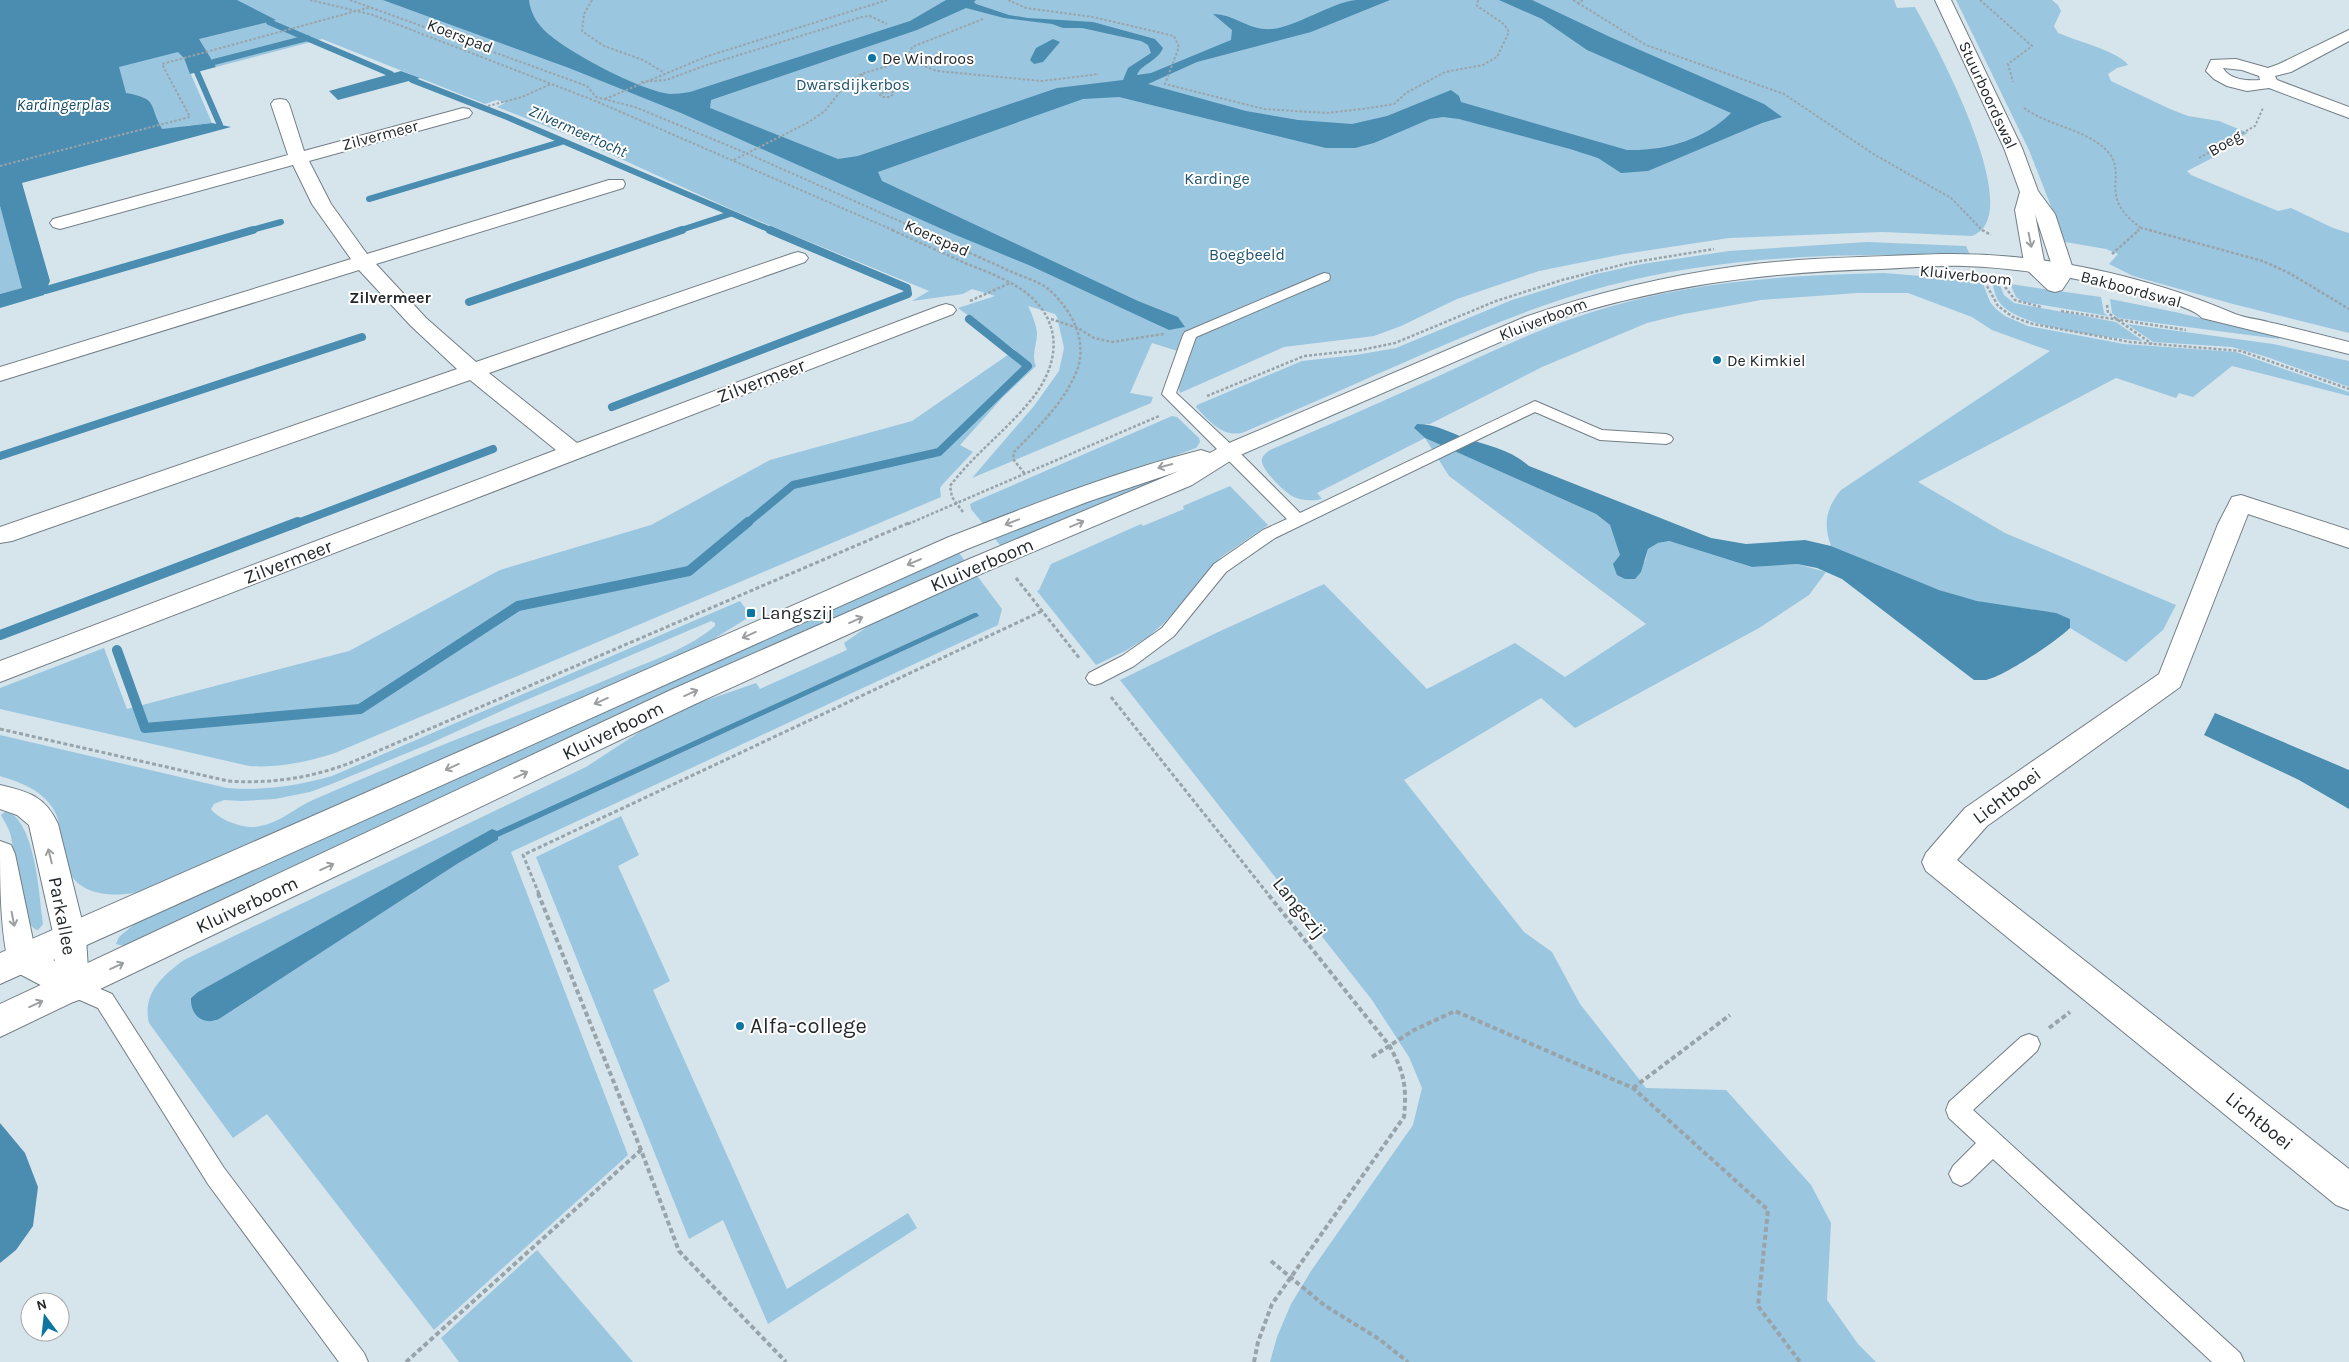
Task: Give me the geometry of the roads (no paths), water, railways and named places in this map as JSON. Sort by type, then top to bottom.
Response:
[{"type":"street","name":"Stuurboordswal","points":[[1943,0],[2013,148],[2029,192],[2046,214],[2059,279]]},
{"type":"street","points":[[2349,36],[2268,78],[2294,92],[2349,113]]},
{"type":"street","points":[[280,104],[298,158],[326,210],[362,262],[387,291],[472,371],[575,453]]},
{"type":"street","name":"Zilvermeer","points":[[60,223],[463,113]]},
{"type":"street","points":[[0,374],[616,184]]},
{"type":"street","name":"Stuurboordswal","points":[[2029,192],[2024,210],[2036,268]]},
{"type":"street","points":[[3,535],[798,258]]},
{"type":"street","name":"Kluiverboom","points":[[11,964],[870,581],[990,545],[1184,479],[1230,452],[1532,321],[1612,295],[1697,276],[1742,270],[1788,266],[1962,260],[2036,268]]},
{"type":"street","name":"Kluiverboom","points":[[1877,263],[1937,272],[2059,279]]},
{"type":"street","name":"Bakboordswal","points":[[2036,268],[2059,279],[2226,317],[2349,348]]},
{"type":"street","name":"Zilvermeer","points":[[0,672],[946,310]]},
{"type":"street","name":"Lichtboei","points":[[2349,539],[2241,503],[2230,524],[2170,680],[1976,817],[1937,862],[2349,1192]]},
{"type":"street","name":"Kluiverboom","points":[[0,1022],[684,696],[990,545]]},
{"type":"street","name":"Parkallee","points":[[0,797],[23,803],[34,810],[42,820],[70,937],[73,987],[11,964]]},
{"type":"street","points":[[0,854],[11,964]]},
{"type":"lane","points":[[1297,519],[1169,394],[1190,336],[1324,277]]},
{"type":"lane","points":[[1095,678],[1128,661],[1168,632],[1220,568],[1243,550],[1297,519],[1535,406],[1600,435],[1666,439]]},
{"type":"lane","points":[[73,987],[104,1001],[216,1176],[355,1362]]},
{"type":"lane","points":[[2029,1044],[1957,1110],[2231,1362]]},
{"type":"lane","points":[[1961,1174],[1993,1143]]},
{"type":"water","name":"Kardingerplas","points":[[0,0],[237,0],[276,20],[199,39],[216,67],[190,74],[184,58],[178,52],[119,67],[126,93],[148,100],[162,129],[212,123],[231,127],[22,183],[50,281],[44,295],[0,308],[0,294],[22,288],[0,206]]},
{"type":"water","points":[[383,0],[529,0],[536,20],[554,39],[604,69],[641,86],[670,94],[690,92],[910,21],[946,0],[976,0],[974,2],[976,4],[1009,15],[1093,22],[1155,39],[1163,48],[1157,57],[1142,68],[1137,75],[1151,73],[1231,40],[1232,30],[1213,14],[1228,17],[1256,28],[1272,29],[1292,24],[1346,2],[1356,0],[1390,0],[1311,32],[1197,62],[1148,84],[1246,111],[1298,120],[1352,124],[1387,116],[1451,90],[1459,96],[1461,102],[1627,150],[1669,146],[1683,142],[1709,130],[1731,113],[1587,50],[1542,19],[1499,0],[1532,0],[1610,37],[1764,104],[1782,117],[1762,123],[1648,171],[1621,173],[1598,158],[1459,119],[1443,117],[1430,119],[1374,143],[1355,148],[1326,148],[1119,97],[1083,99],[878,172],[882,181],[1138,301],[1178,317],[1185,327],[1169,330],[1031,266],[951,233],[681,113],[569,68]],"holes":[[[966,8],[1004,18],[1052,24],[1063,28],[1082,28],[1141,41],[1148,45],[1151,53],[1128,68],[1123,80],[1057,88],[858,156],[838,159],[710,108],[711,100],[917,30]]]},
{"type":"water","points":[[1053,39],[1060,42],[1043,62],[1034,64],[1030,60],[1036,48]]},
{"type":"water","points":[[401,71],[420,78],[338,100],[329,91]]},
{"type":"water","points":[[1417,424],[1436,427],[1499,449],[1522,460],[1529,466],[1711,538],[1746,544],[1805,540],[1831,546],[1939,590],[1977,601],[2056,613],[2070,619],[2070,628],[2017,666],[1986,680],[1974,680],[1842,579],[1817,568],[1797,564],[1752,567],[1669,541],[1658,543],[1648,549],[1641,572],[1635,579],[1625,579],[1617,575],[1613,564],[1620,555],[1610,525],[1596,514],[1425,438],[1414,428]]},
{"type":"water","points":[[977,613],[979,616],[498,837],[498,840],[457,864],[219,1019],[213,1021],[203,1020],[195,1014],[191,998],[198,992],[492,829],[497,831]]},
{"type":"water","points":[[2215,713],[2349,770],[2349,809],[2299,780],[2204,735]]},
{"type":"water","points":[[0,1123],[25,1153],[38,1187],[33,1226],[16,1250],[0,1263]]},
{"type":"waterway","name":"Zilvermeertocht","points":[[269,22],[307,38]]},
{"type":"waterway","points":[[214,62],[307,38]]},
{"type":"waterway","name":"Zilvermeertocht","points":[[307,38],[391,74]]},
{"type":"waterway","points":[[197,72],[220,125]]},
{"type":"waterway","name":"Zilvermeertocht","points":[[412,80],[507,117],[773,231]]},
{"type":"waterway","points":[[369,199],[561,142]]},
{"type":"waterway","points":[[678,231],[730,214]]},
{"type":"waterway","points":[[248,231],[281,222]]},
{"type":"waterway","points":[[46,290],[253,230]]},
{"type":"waterway","points":[[469,302],[682,230]]},
{"type":"waterway","points":[[612,407],[908,294],[907,288],[770,230]]},
{"type":"waterway","points":[[746,524],[793,485],[939,452],[1028,366],[969,319]]},
{"type":"waterway","points":[[0,456],[362,337]]},
{"type":"waterway","points":[[295,524],[493,449]]},
{"type":"waterway","points":[[0,635],[298,522]]},
{"type":"waterway","points":[[117,650],[145,728],[360,709],[518,606],[689,571],[748,522]]},
{"type":"place","name":"De Windroos","points":[[872,58]]},
{"type":"place","name":"De Kimkiel","points":[[1717,360]]},
{"type":"place","name":"Langszij","points":[[751,613]]},
{"type":"place","name":"Alfa-college","points":[[740,1026]]},
{"type":"district","name":"Zilvermeer","points":[[390,297]]},
{"type":"park label","name":"Dwarsdijkerbos","points":[[853,84]]},
{"type":"park label","name":"Kardinge","points":[[1217,178]]},
{"type":"park label","name":"Boegbeeld","points":[[1247,254]]}]
